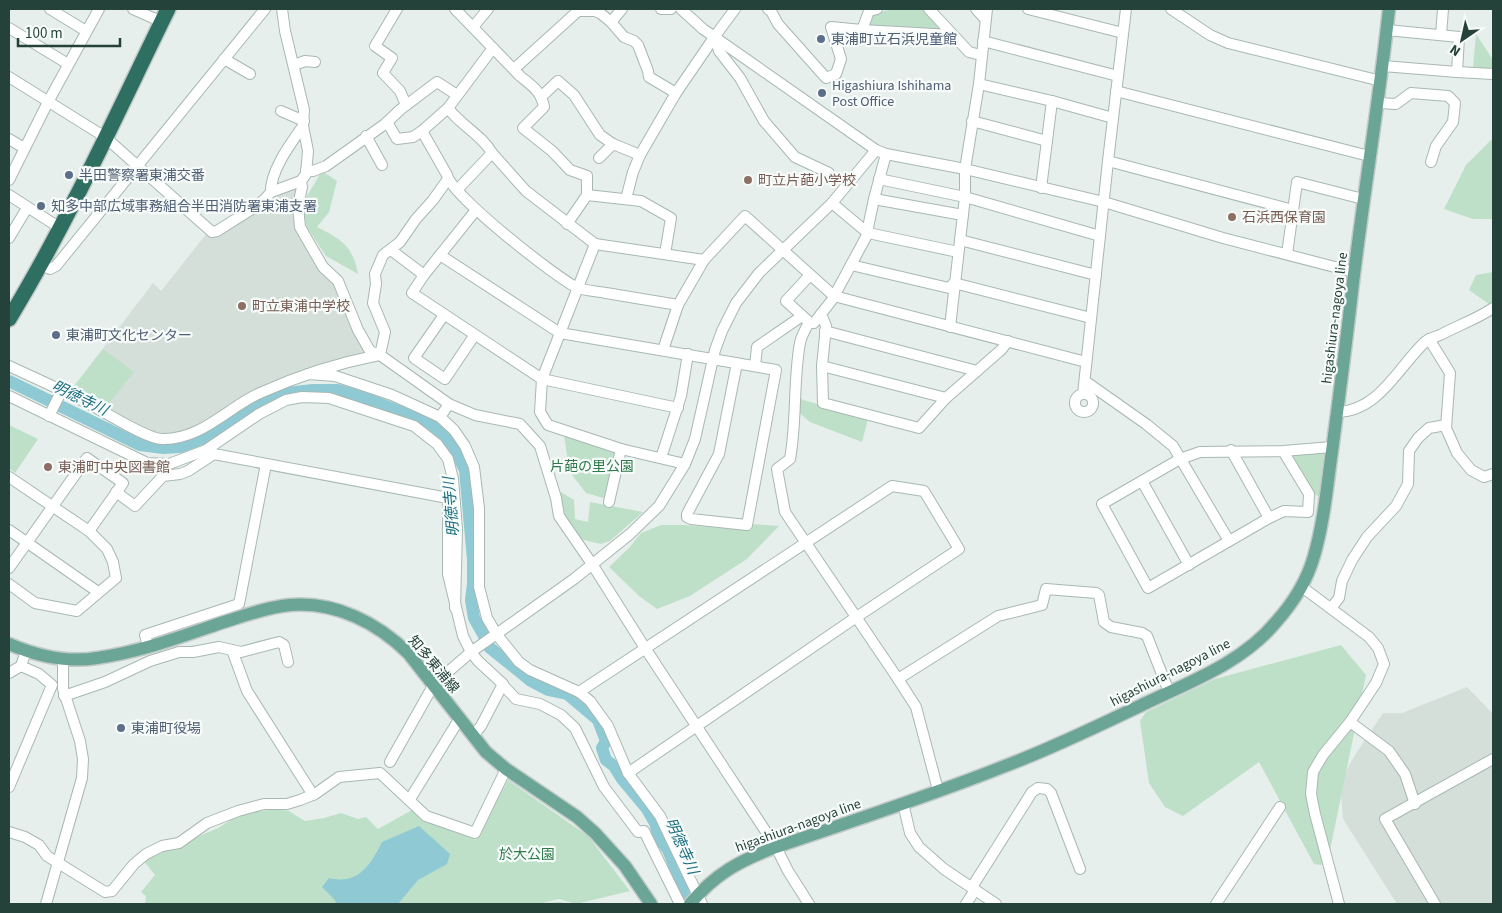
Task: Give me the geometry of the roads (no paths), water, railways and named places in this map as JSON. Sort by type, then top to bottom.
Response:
[{"type":"highway","points":[[9,319],[41,265],[60,228],[165,15]]},
{"type":"main road","name":"higashiura-nagoya line","points":[[696,900],[706,886],[727,869],[752,856],[1006,766],[1068,740],[1169,692],[1227,664],[1256,642],[1275,624],[1302,587],[1314,559],[1322,526],[1389,9]]},
{"type":"main road","name":"知多東浦線","points":[[9,644],[44,656],[63,659],[96,659],[148,646],[242,616],[290,605],[307,605],[342,611],[364,620],[398,642],[434,684],[486,752],[506,769],[577,817],[595,833],[625,866],[651,904]]},
{"type":"street","points":[[9,180],[68,64],[99,9]]},
{"type":"street","points":[[133,9],[165,15]]},
{"type":"street","points":[[41,265],[50,269],[56,266],[265,9]]},
{"type":"street","points":[[9,77],[106,137],[212,232],[217,231],[255,207],[271,192],[301,181],[306,174],[308,151],[303,104],[285,31],[282,9]]},
{"type":"street","points":[[397,9],[375,46],[392,58],[383,74],[400,91],[406,105]]},
{"type":"street","points":[[455,9],[542,96],[544,106],[523,128],[570,170],[587,176],[588,195],[567,224]]},
{"type":"street","points":[[473,27],[488,9]]},
{"type":"street","points":[[611,22],[622,9]]},
{"type":"street","points":[[660,9],[671,9]]},
{"type":"street","points":[[681,9],[703,28],[881,152],[965,169],[1104,202],[1223,238],[1354,272]]},
{"type":"street","points":[[626,199],[633,172],[640,155],[676,93],[735,9]]},
{"type":"street","points":[[768,9],[772,11],[778,24],[826,78],[836,74],[841,59],[831,27],[952,35]]},
{"type":"street","points":[[862,30],[869,11],[877,9]]},
{"type":"street","points":[[929,9],[969,52],[981,55]]},
{"type":"street","points":[[950,327],[965,197],[965,169],[979,84],[986,14],[976,9]]},
{"type":"street","points":[[1028,9],[1123,33]]},
{"type":"street","points":[[1083,394],[1126,9]]},
{"type":"street","points":[[1171,9],[1210,35],[1228,43],[1381,81]]},
{"type":"street","points":[[1441,35],[1443,9]]},
{"type":"street","points":[[58,11],[86,31]]},
{"type":"street","points":[[514,68],[578,11],[595,11],[611,22],[624,37],[638,45],[650,78],[676,93]]},
{"type":"street","points":[[9,28],[68,64]]},
{"type":"street","points":[[1387,30],[1459,37],[1457,72]]},
{"type":"street","points":[[715,36],[719,51],[740,78],[764,121],[795,157],[829,173]]},
{"type":"street","points":[[983,41],[1118,76]]},
{"type":"street","points":[[387,122],[397,139],[413,137],[422,131],[448,108],[493,48]]},
{"type":"street","points":[[224,59],[250,74]]},
{"type":"street","points":[[294,65],[305,61],[315,62]]},
{"type":"street","points":[[1383,66],[1493,74]]},
{"type":"street","points":[[542,96],[558,81],[574,95],[600,135],[613,144],[640,155]]},
{"type":"street","points":[[306,170],[313,171],[326,166],[387,122],[437,82],[457,95]]},
{"type":"street","points":[[979,84],[1113,118]]},
{"type":"street","points":[[1116,91],[1369,156]]},
{"type":"street","points":[[1378,103],[1396,104],[1411,93],[1448,96],[1452,98],[1455,103],[1453,122],[1436,146],[1431,162]]},
{"type":"street","points":[[1041,188],[1052,101]]},
{"type":"street","points":[[448,108],[460,122],[484,143],[526,191],[595,244],[704,260]]},
{"type":"street","points":[[281,112],[304,124]]},
{"type":"street","points":[[972,121],[1047,141]]},
{"type":"street","points":[[271,192],[271,184],[275,173],[304,124]]},
{"type":"street","points":[[422,131],[448,179],[457,190],[476,210],[540,264],[577,288],[678,305]]},
{"type":"street","points":[[366,136],[382,165]]},
{"type":"street","points":[[9,139],[24,148]]},
{"type":"street","points":[[599,158],[613,144]]},
{"type":"street","points":[[810,274],[786,301],[805,319],[814,323],[834,296],[867,231],[879,179],[881,152]]},
{"type":"street","points":[[390,762],[434,684],[471,652],[497,635],[630,534],[659,506],[685,464],[695,439],[713,360],[722,331],[736,303],[759,273],[881,152]]},
{"type":"street","points":[[457,190],[492,153]]},
{"type":"street","points":[[1108,160],[1293,210]]},
{"type":"street","points":[[380,355],[385,332],[372,303],[376,284],[375,274],[383,255],[400,242],[416,219],[434,200],[448,179]]},
{"type":"street","points":[[879,179],[965,197],[1100,236]]},
{"type":"street","points":[[301,181],[302,187],[298,206],[300,227],[323,267],[338,281],[358,330],[370,351],[380,355],[449,404],[475,415],[520,424],[540,446],[556,498],[559,516],[776,847],[788,871],[809,904]]},
{"type":"street","points":[[1287,254],[1297,182],[1364,199]]},
{"type":"street","points":[[9,195],[60,228]]},
{"type":"street","points":[[588,195],[641,201],[671,218],[665,254]]},
{"type":"street","points":[[874,199],[963,215]]},
{"type":"street","points":[[832,202],[872,234],[958,252]]},
{"type":"street","points":[[9,238],[27,208]]},
{"type":"street","points":[[476,210],[412,293],[474,336],[542,379],[678,408]]},
{"type":"street","points":[[663,350],[678,305],[704,260],[745,216],[834,296],[1086,362]]},
{"type":"street","points":[[960,240],[1096,275]]},
{"type":"street","points":[[595,244],[542,379],[540,412],[548,425],[621,449],[685,464]]},
{"type":"street","points":[[391,250],[424,275]]},
{"type":"street","points":[[440,255],[560,333],[688,354],[776,370],[747,525],[691,519],[687,517],[687,514],[719,454],[737,363]]},
{"type":"street","points":[[851,265],[949,288],[954,283]]},
{"type":"street","points":[[954,283],[1091,318]]},
{"type":"street","points":[[1338,412],[1346,412],[1366,403],[1390,383],[1429,339],[1480,316],[1493,308]]},
{"type":"street","points":[[821,314],[826,326],[822,366],[823,403],[919,428],[946,398],[1001,350],[1008,341]]},
{"type":"street","points":[[444,315],[414,358],[445,379],[474,336]]},
{"type":"street","points":[[754,366],[757,347],[805,319]]},
{"type":"street","points":[[805,319],[800,341],[790,459],[777,470],[785,512],[916,708],[938,790]]},
{"type":"street","points":[[825,331],[977,371]]},
{"type":"street","points":[[1429,339],[1450,373],[1446,425],[1457,453],[1471,470],[1484,477],[1493,474]]},
{"type":"street","points":[[661,458],[678,408],[688,354]]},
{"type":"street","points":[[9,366],[62,390],[137,430],[160,439],[182,437],[201,429],[258,394],[308,374],[380,355]]},
{"type":"street","points":[[822,366],[946,398]]},
{"type":"street","points":[[308,374],[334,376],[392,395],[440,417],[454,430],[465,446],[474,467],[479,508],[479,587],[487,618],[497,635],[519,662],[530,670],[579,692],[590,701],[608,726],[628,773],[660,816],[696,900]]},
{"type":"street","points":[[1084,381],[1173,446],[1229,541]]},
{"type":"street","points":[[49,416],[62,390]]},
{"type":"street","points":[[9,396],[147,463],[169,464],[206,450],[259,414],[286,400],[302,397],[328,398],[414,426],[437,444],[448,459],[454,479],[457,529],[455,608]]},
{"type":"street","points":[[440,417],[449,404]]},
{"type":"street","points":[[1332,608],[1339,598],[1342,581],[1352,560],[1367,537],[1396,506],[1408,484],[1409,451],[1418,438],[1429,428],[1446,425]]},
{"type":"street","points":[[1283,450],[1309,494],[1308,512],[1284,511],[1269,518],[1148,588],[1102,504],[1180,458],[1200,452],[1332,447]]},
{"type":"street","points":[[609,502],[621,449]]},
{"type":"street","points":[[1231,450],[1269,518]]},
{"type":"street","points":[[116,492],[135,506],[163,476],[188,471],[214,454],[448,498],[448,574],[455,608],[471,652],[516,699],[540,704],[561,715],[575,728],[604,787],[638,832],[644,830],[680,904]]},
{"type":"street","points":[[9,568],[87,458],[123,483],[89,532]]},
{"type":"street","points":[[148,646],[145,635],[239,604],[266,464]]},
{"type":"street","points":[[9,477],[89,532],[108,549],[114,562],[116,578],[77,611],[34,603],[9,584]]},
{"type":"street","points":[[1142,481],[1189,565]]},
{"type":"street","points":[[579,692],[892,486],[924,491],[959,549],[628,773]]},
{"type":"street","points":[[9,530],[98,592]]},
{"type":"street","points":[[1302,587],[1369,637],[1378,648],[1384,664],[1376,683],[1350,722],[1323,755],[1312,772],[1311,794],[1339,904]]},
{"type":"street","points":[[898,679],[998,616],[1042,605],[1046,589],[1054,589],[1099,594],[1104,622],[1111,627],[1142,633],[1146,636],[1169,692]]},
{"type":"street","points":[[64,696],[105,682],[150,661],[179,652],[193,652],[219,647],[241,652],[279,642],[284,646],[288,662]]},
{"type":"street","points":[[232,650],[247,691],[313,795]]},
{"type":"street","points":[[9,673],[22,666],[26,651]]},
{"type":"street","points":[[46,904],[82,778],[83,759],[80,741],[64,696],[63,659]]},
{"type":"street","points":[[9,787],[52,685],[39,674],[22,666]]},
{"type":"street","points":[[473,736],[502,684]]},
{"type":"street","points":[[410,799],[460,718]]},
{"type":"street","points":[[1350,722],[1389,751],[1405,774],[1415,804]]},
{"type":"street","points":[[1435,904],[1386,819],[1493,759]]},
{"type":"street","points":[[9,832],[25,837],[39,845],[46,856],[105,892],[112,891],[134,864],[146,854],[162,846],[179,843],[207,823],[238,811],[264,804],[287,804],[313,795],[338,777],[374,772],[380,773],[426,816],[475,833],[506,769]]},
{"type":"street","points":[[966,904],[1032,792],[1038,788],[1047,789],[1050,793],[1080,869]]},
{"type":"street","points":[[903,803],[910,833],[919,848],[944,870],[996,904]]},
{"type":"street","points":[[1216,904],[1280,807]]},
{"type":"water","points":[[419,826],[450,854],[447,864],[418,880],[398,904],[336,904],[335,900],[322,887],[329,878],[348,879],[362,872],[373,859],[382,842]]},
{"type":"waterway","name":"明徳寺川","points":[[9,381],[140,445],[163,448],[180,447],[205,438],[249,407],[264,399],[286,393],[313,390],[338,390],[363,397],[430,423],[452,445],[465,470],[473,560],[471,600],[474,618],[489,647],[531,681],[548,690],[567,694],[598,720],[606,741],[602,748],[606,760],[614,766],[622,779],[647,809],[655,823],[659,838],[668,850],[690,904]]},
{"type":"place","name":"東浦町立石浜児童館","points":[[821,39]]},
{"type":"place","name":"Higashiura Ishihama Post Office","points":[[822,93]]},
{"type":"place","name":"半田警察署東浦交番","points":[[69,175]]},
{"type":"place","name":"町立片葩小学校","points":[[748,180]]},
{"type":"place","name":"知多中部広域事務組合半田消防署東浦支署","points":[[41,206]]},
{"type":"place","name":"石浜西保育園","points":[[1232,217]]},
{"type":"place","name":"町立東浦中学校","points":[[242,306]]},
{"type":"place","name":"東浦町文化センター","points":[[56,335]]},
{"type":"place","name":"東浦町中央図書館","points":[[48,467]]},
{"type":"place","name":"東浦町役場","points":[[121,728]]},
{"type":"park label","name":"片葩の里公園","points":[[592,466]]},
{"type":"park label","name":"於大公園","points":[[527,854]]}]
